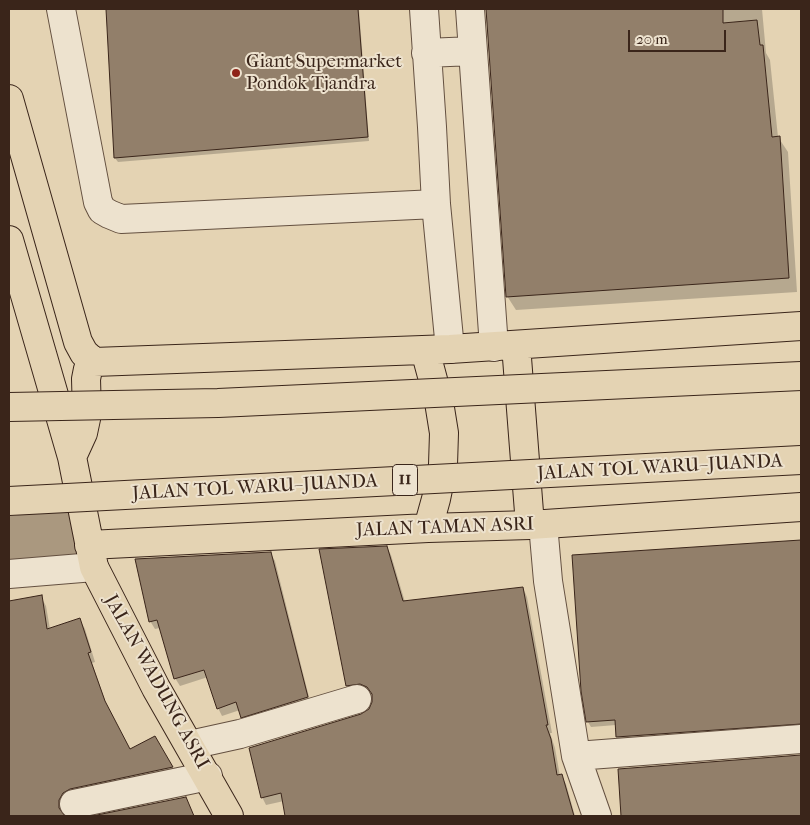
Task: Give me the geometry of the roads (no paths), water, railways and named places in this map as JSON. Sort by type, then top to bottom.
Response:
[{"type":"main road","points":[[9,99],[78,342],[84,353],[94,362],[438,350],[801,326]]},
{"type":"main road","name":"JALAN WADUNG ASRI","points":[[9,240],[72,457],[92,556],[156,688],[208,776],[229,816]]},
{"type":"main road","points":[[512,346],[537,525]]},
{"type":"main road","points":[[428,528],[443,465],[444,433],[439,402],[438,350]]},
{"type":"main road","points":[[72,457],[83,432],[87,414],[86,379],[88,369],[94,362]]},
{"type":"main road","points":[[9,407],[218,404],[801,376]]},
{"type":"main road","name":"JALAN TOL WARU–JUANDA","points":[[9,501],[801,460]]},
{"type":"main road","name":"JALAN TAMAN ASRI","points":[[92,556],[428,528],[537,525],[801,507]]},
{"type":"street","points":[[61,9],[98,202],[102,210],[109,214],[121,219],[436,204]]},
{"type":"street","points":[[424,9],[436,204],[438,350]]},
{"type":"street","points":[[470,9],[473,51],[512,346]]},
{"type":"street","points":[[426,54],[473,51]]},
{"type":"street","points":[[537,525],[548,581],[576,756],[597,816]]},
{"type":"street","points":[[9,574],[92,556]]},
{"type":"street","points":[[190,745],[240,734],[356,699]]},
{"type":"street","points":[[576,756],[801,739]]},
{"type":"street","points":[[74,804],[208,776]]},
{"type":"waterway","points":[[9,546],[70,538]]},
{"type":"place","name":"Giant Supermarket Pondok Tjandra","points":[[236,73]]}]
